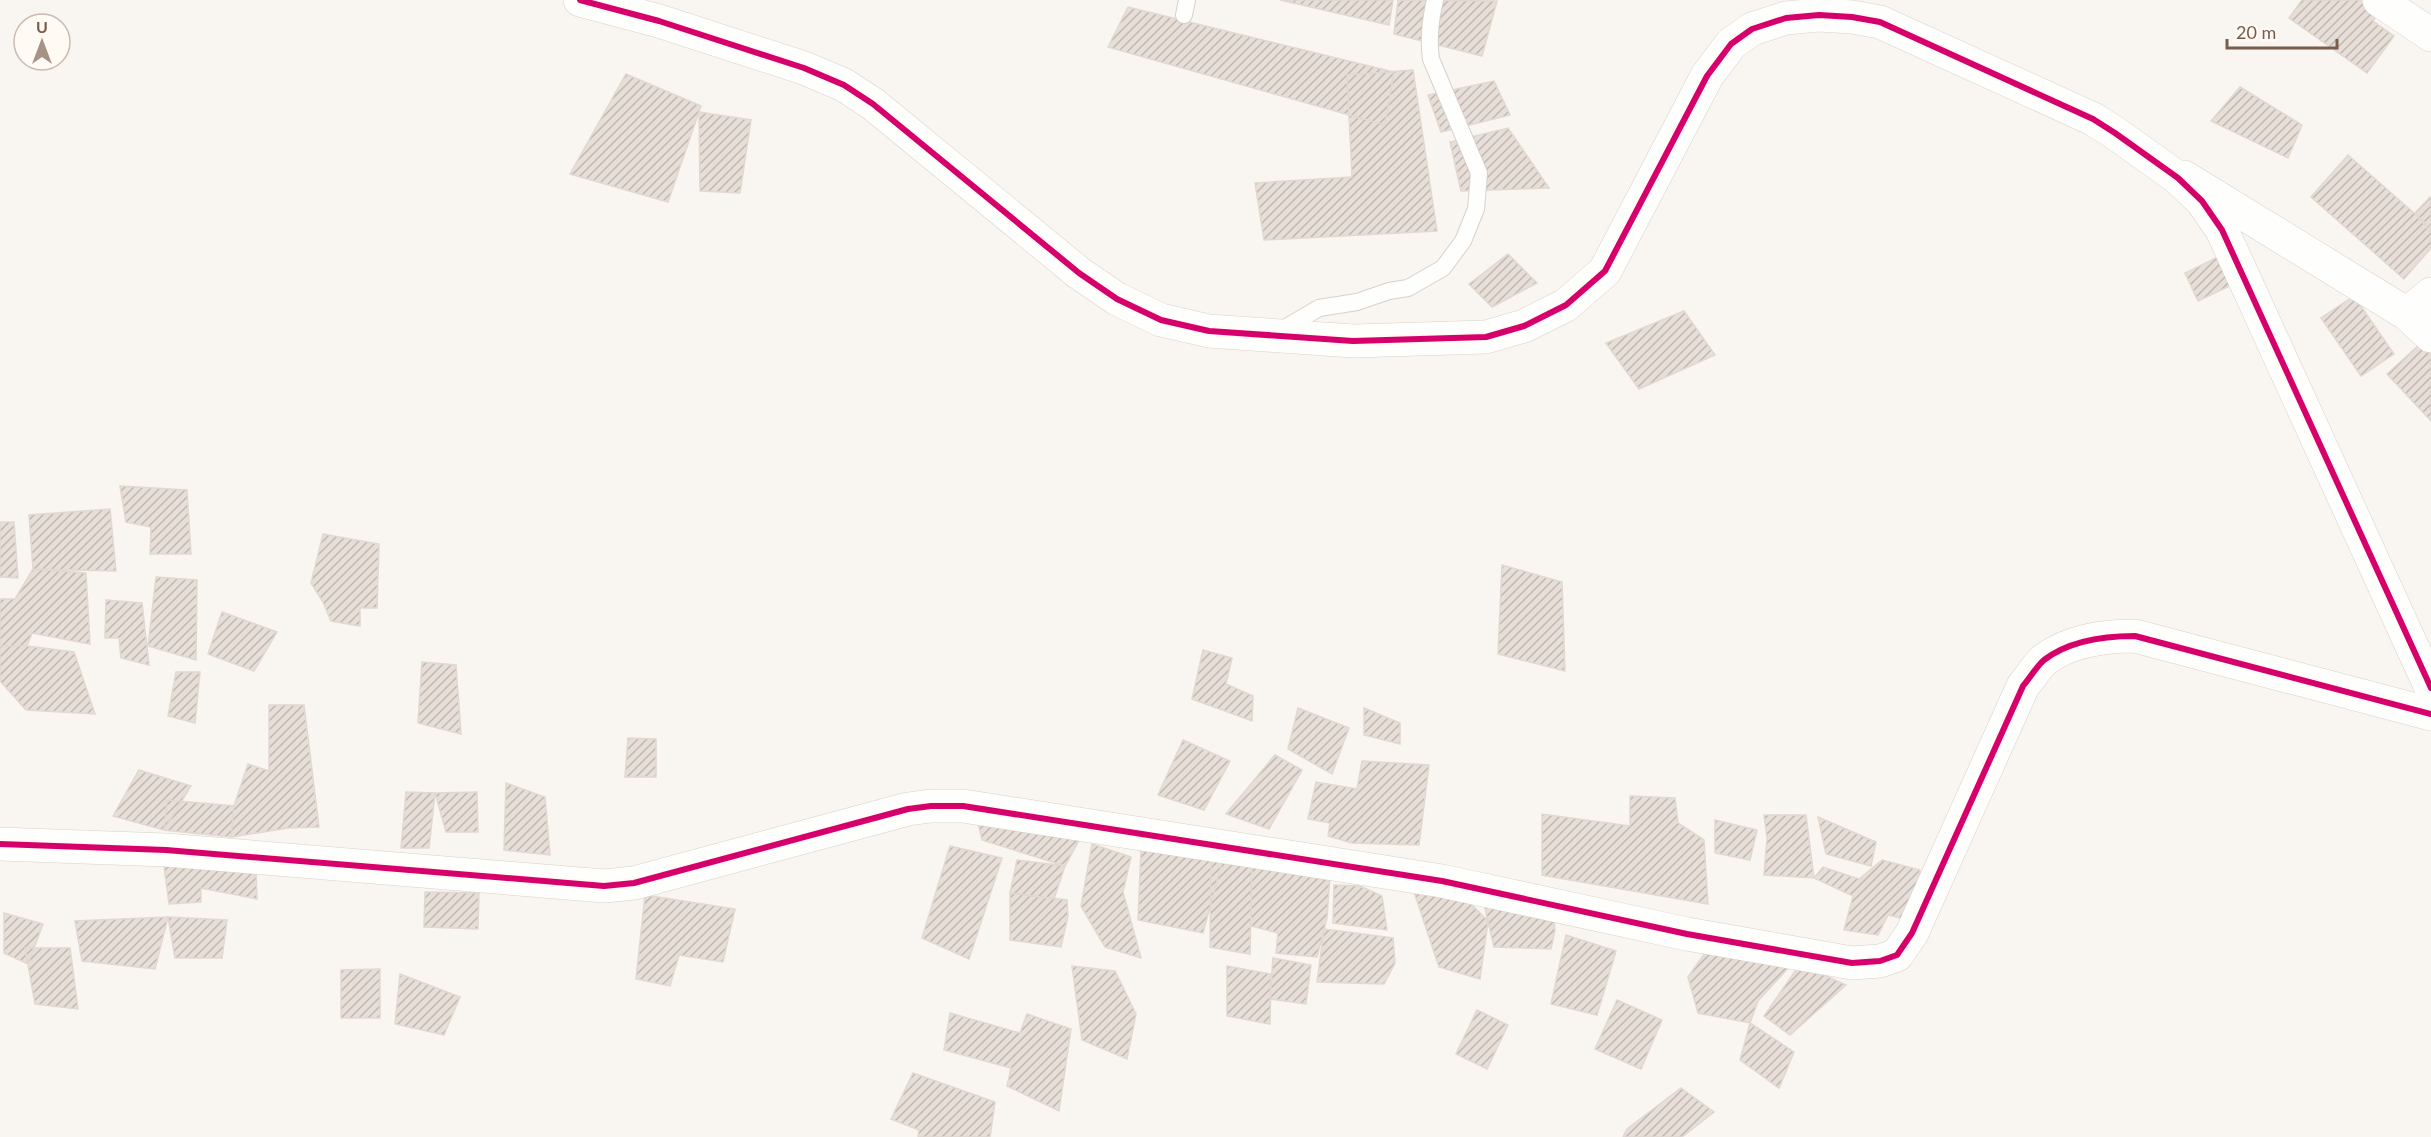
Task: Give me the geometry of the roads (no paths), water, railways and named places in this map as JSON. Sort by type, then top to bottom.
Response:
[{"type":"street","points":[[579,0],[659,21],[804,68],[844,86],[873,104],[1078,273],[1117,299],[1174,325],[1209,331],[1353,341],[1486,337],[1524,326],[1566,305],[1605,271],[1707,76],[1731,44],[1752,28],[1786,18],[1819,15],[1880,22],[2093,119],[2178,178],[2202,201],[2222,230],[2431,688]]},
{"type":"street","points":[[2379,0],[2431,35]]},
{"type":"street","points":[[2147,155],[2423,315]]},
{"type":"street","points":[[0,844],[166,850],[603,886],[634,883],[908,809],[963,806],[1442,881],[1687,934],[1852,963],[1880,961],[1897,955],[1912,933],[2023,686],[2044,661],[2073,645],[2106,636],[2135,636],[2431,714]]},
{"type":"lane","points":[[1271,336],[1319,308],[1357,302],[1389,291],[1408,288],[1443,268],[1463,240],[1476,209],[1479,173],[1431,59],[1430,21],[1436,0]]}]
